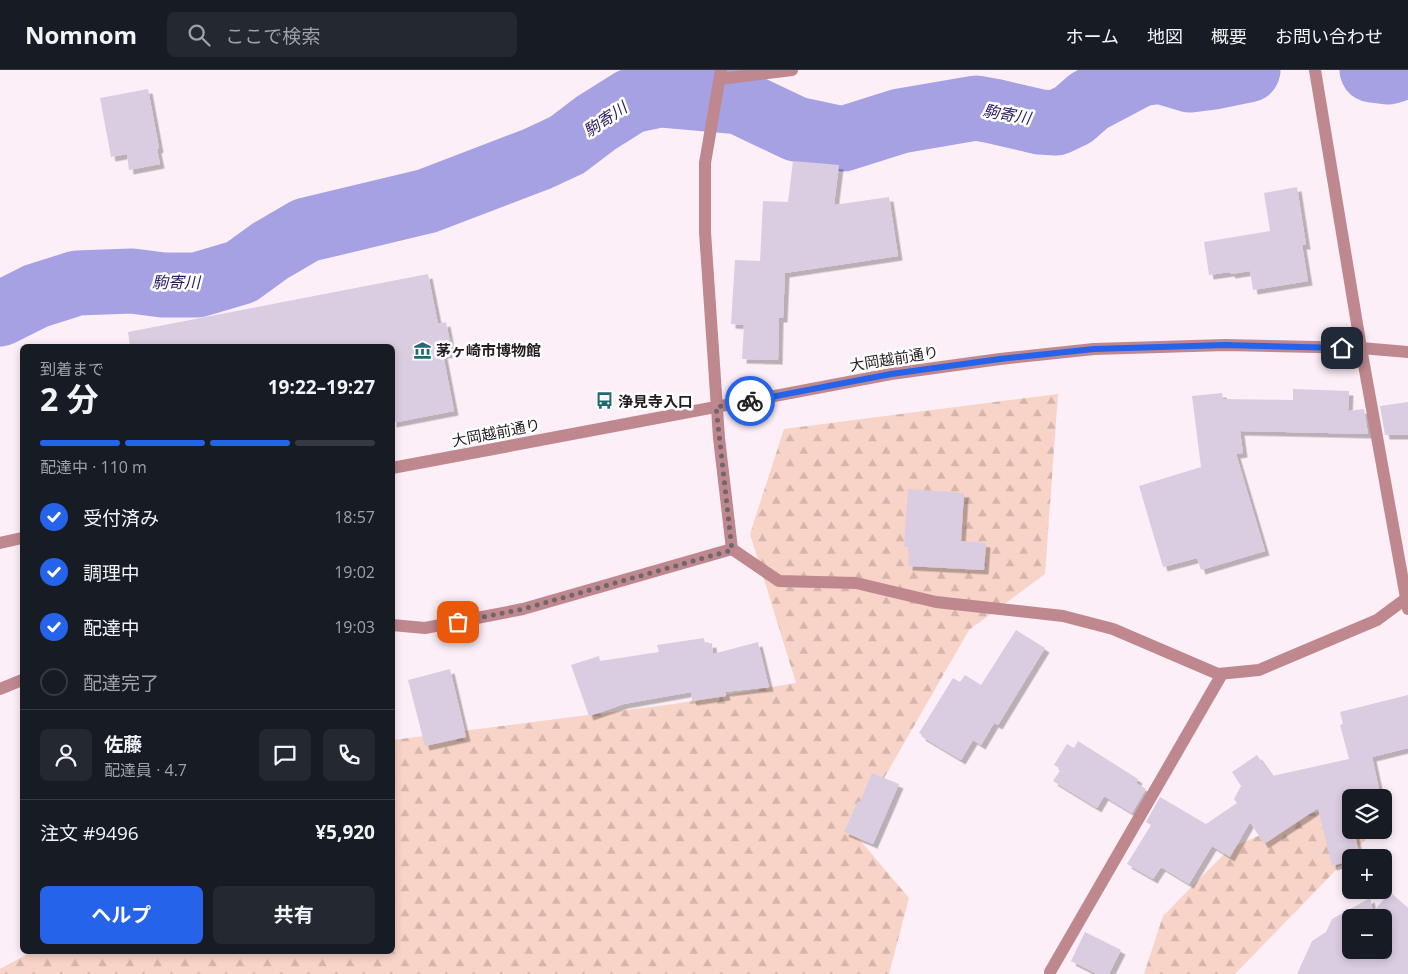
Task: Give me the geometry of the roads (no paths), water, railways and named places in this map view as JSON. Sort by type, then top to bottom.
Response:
[{"type":"street","points":[[732,550],[716,407],[705,232],[706,163],[720,79],[792,70]]},
{"type":"street","points":[[395,625],[425,628],[523,609],[732,550],[779,581],[856,583],[936,602],[1063,616],[1114,629],[1218,674],[1259,670],[1378,620],[1407,602],[1316,73]]},
{"type":"street","name":"大岡越前通り","points":[[395,467],[891,374],[1000,359],[1094,349],[1225,345],[1362,348],[1408,352]]},
{"type":"street","points":[[0,543],[20,538]]},
{"type":"street","points":[[1050,972],[1222,674]]},
{"type":"street","points":[[0,689],[20,681]]},
{"type":"waterway","name":"駒寄川","points":[[0,314],[36,296],[77,283],[132,281],[163,285],[197,285],[241,272],[270,251],[306,230],[427,201],[537,159],[567,145],[596,123],[631,101],[660,95],[739,102],[796,129],[843,139],[900,121],[976,108],[1040,122],[1056,123],[1073,115],[1089,101],[1140,74],[1160,71],[1190,80],[1248,70]]},
{"type":"waterway","name":"駒寄川","points":[[1372,70],[1388,72],[1395,70]]},
{"type":"place","name":"茅ヶ崎市博物館","points":[[422,350]]},
{"type":"place","name":"浄見寺入口","points":[[604,401]]}]
